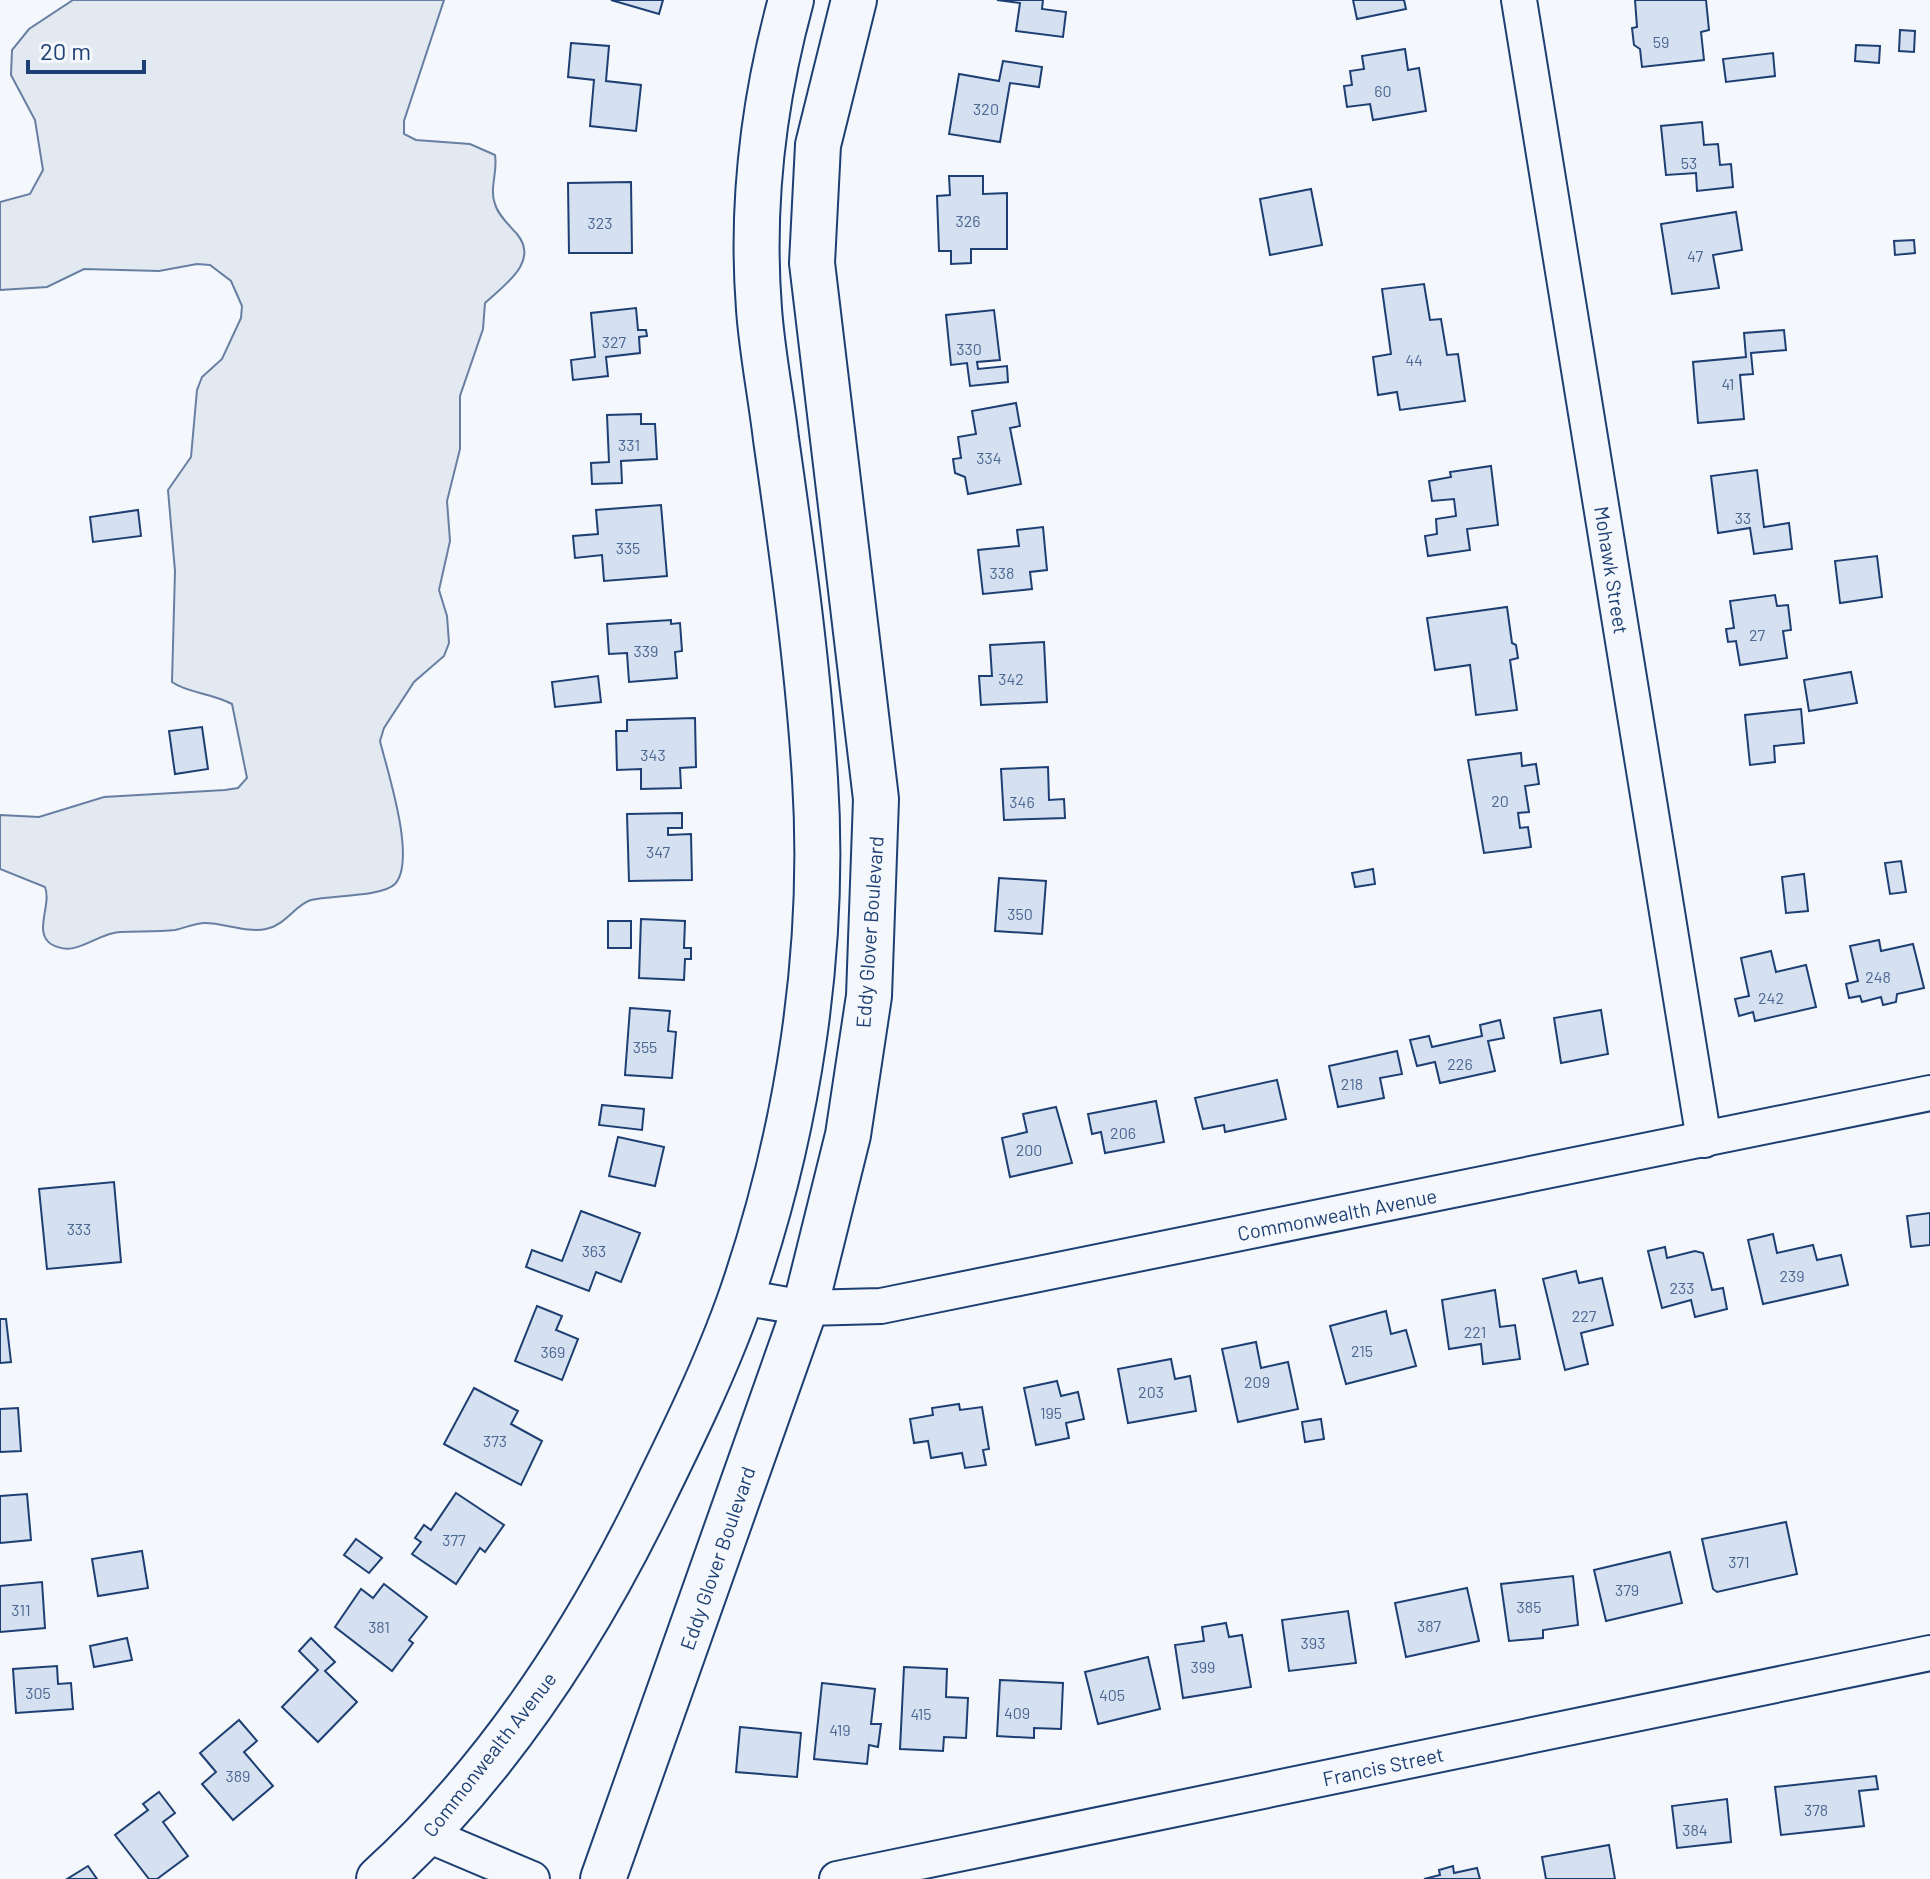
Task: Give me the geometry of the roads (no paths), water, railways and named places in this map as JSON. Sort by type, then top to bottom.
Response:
[{"type":"street","points":[[741,1297],[790,1121],[804,1032],[816,905],[816,782],[804,661],[759,307],[763,134],[775,59],[791,0]]},
{"type":"street","name":"Eddy Glover Boulevard","points":[[603,1879],[805,1308],[848,1135],[869,996],[876,799],[862,656],[812,263],[818,145],[854,0]]},
{"type":"street","name":"Mohawk Street","points":[[1519,0],[1704,1140]]},
{"type":"street","points":[[804,661],[862,656]]},
{"type":"street","name":"Commonwealth Avenue","points":[[379,1879],[428,1835],[548,1681],[586,1620],[612,1578],[681,1441],[741,1297],[805,1308],[881,1306],[1930,1093]]},
{"type":"street","name":"Francis Street","points":[[837,1879],[1930,1653]]},
{"type":"street","points":[[428,1835],[532,1879]]}]
